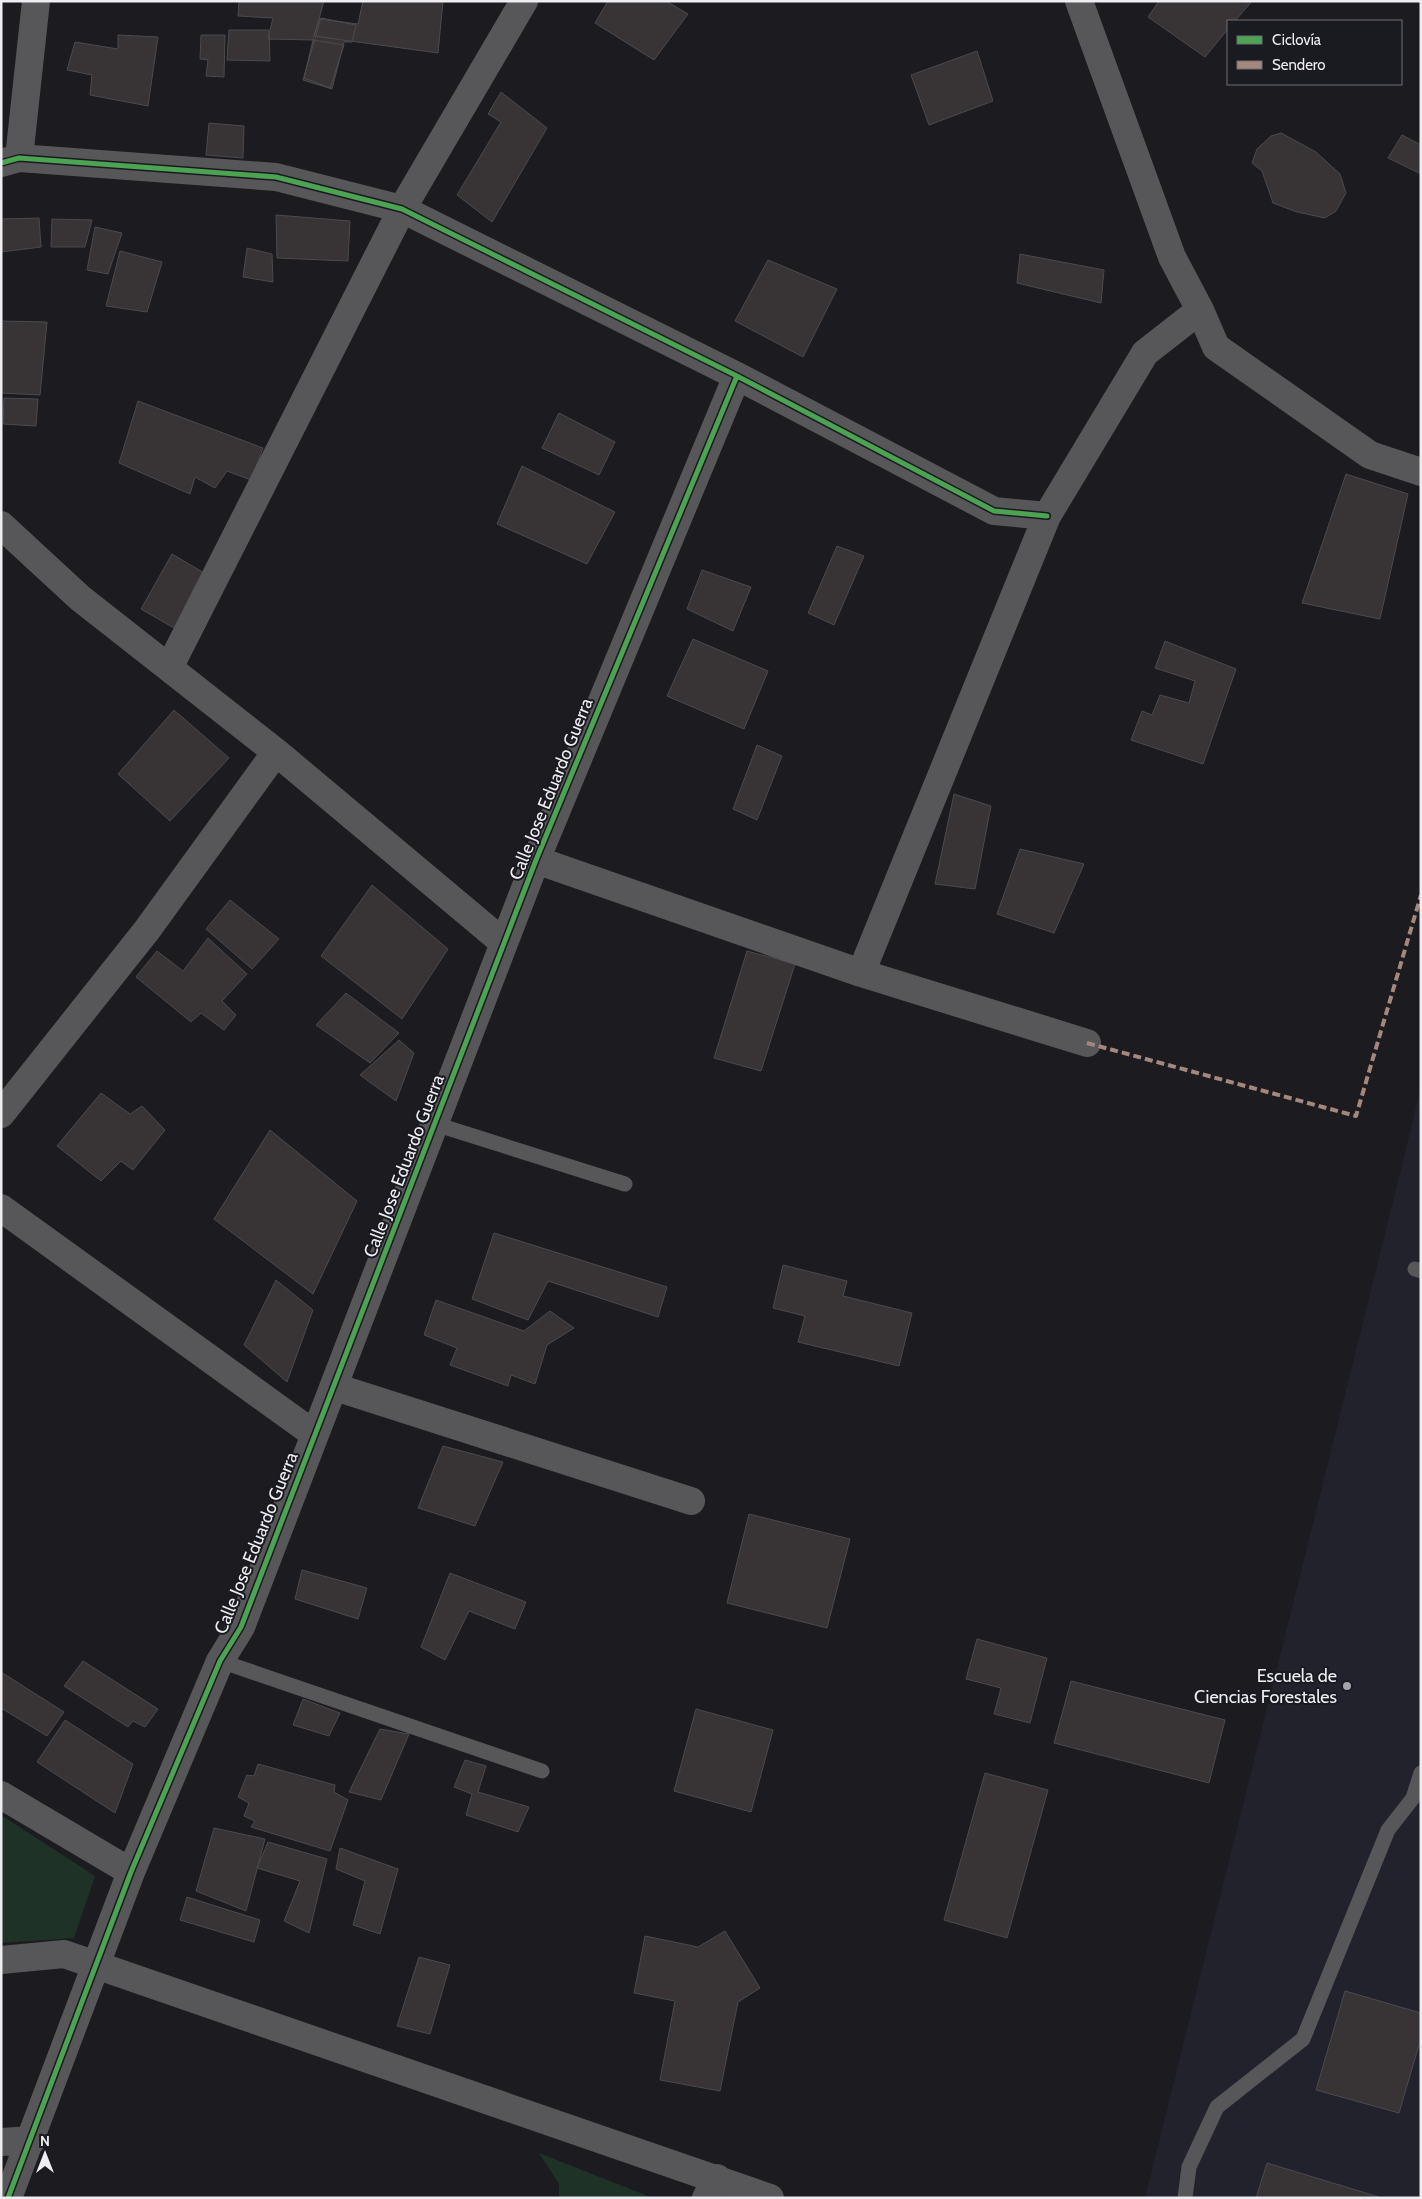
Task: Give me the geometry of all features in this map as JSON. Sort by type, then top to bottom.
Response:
[{"type":"street","points":[[36,1],[10,161],[276,177],[402,209],[737,376],[994,511],[1047,516]]},
{"type":"street","points":[[169,668],[402,209],[524,1]]},
{"type":"street","points":[[1079,1],[1172,257],[1200,310],[1216,347],[1370,455],[1421,472]]},
{"type":"street","points":[[861,973],[1047,516],[1145,353],[1200,310]]},
{"type":"street","name":"Calle Jose Eduardo Guerra","points":[[32,2140],[131,1872],[220,1661],[241,1627],[314,1434],[335,1387],[536,860],[737,376]]},
{"type":"street","points":[[1,525],[80,598],[276,752],[504,943]]},
{"type":"street","points":[[1,1114],[147,930],[276,752]]},
{"type":"street","points":[[536,860],[861,973],[1086,1043]]},
{"type":"street","points":[[1,1208],[314,1434]]},
{"type":"street","points":[[335,1387],[691,1502]]},
{"type":"street","points":[[1,1795],[131,1872]]},
{"type":"street","points":[[1,1960],[64,1954],[711,2188],[770,2198]]},
{"type":"street","points":[[1,2142],[32,2140],[8,2198]]},
{"type":"lane","points":[[435,1124],[625,1184]]},
{"type":"lane","points":[[220,1661],[542,1771]]},
{"type":"lane","points":[[1185,2198],[1189,2167],[1217,2106],[1303,2039],[1388,1830],[1413,1798],[1421,1773]]},
{"type":"shaded area","name":"Escuela de Ciencias Forestales","points":[[1421,1086],[1421,2198],[1145,2198],[1400,1174]]},
{"type":"green space","points":[[1,1815],[95,1876],[74,1938],[1,1943]]},
{"type":"green space","points":[[539,2153],[653,2198],[559,2198],[559,2184]]},
{"type":"building","points":[[239,1],[324,1],[313,40],[268,39],[273,18],[238,16]]},
{"type":"building","points":[[363,1],[443,1],[438,53],[314,36],[319,19],[358,24]]},
{"type":"building","points":[[608,1],[666,1],[688,14],[654,60],[595,23]]},
{"type":"building","points":[[1159,1],[1252,1],[1236,20],[1227,20],[1227,30],[1205,57],[1148,17]]},
{"type":"building","points":[[321,18],[356,25],[352,42],[344,42],[332,89],[303,80]]},
{"type":"building","points":[[229,30],[269,30],[270,61],[227,60]]},
{"type":"building","points":[[118,35],[158,37],[148,106],[90,95],[92,75],[67,70],[75,42],[118,49]]},
{"type":"building","points":[[201,35],[225,35],[224,77],[206,76],[208,60],[200,59]]},
{"type":"building","points":[[313,40],[344,45],[330,88],[304,78]]},
{"type":"building","points":[[977,51],[993,101],[929,125],[911,75]]},
{"type":"building","points":[[501,92],[547,128],[492,222],[457,195],[501,122],[488,114]]},
{"type":"building","points":[[209,123],[244,126],[243,158],[206,155]]},
{"type":"building","points":[[1281,133],[1316,152],[1340,174],[1346,193],[1336,211],[1325,218],[1297,212],[1273,203],[1262,171],[1252,163],[1257,149],[1271,136]]},
{"type":"building","points":[[1402,135],[1421,145],[1421,174],[1388,158]]},
{"type":"building","points":[[276,215],[350,221],[348,261],[277,258]]},
{"type":"building","points":[[39,218],[41,247],[1,252],[1,219]]},
{"type":"building","points":[[52,219],[92,220],[85,247],[51,247]]},
{"type":"building","points":[[95,227],[122,233],[108,274],[87,270]]},
{"type":"building","points":[[247,248],[272,254],[273,282],[243,277]]},
{"type":"building","points":[[120,251],[162,262],[147,312],[106,306]]},
{"type":"building","points":[[1020,254],[1104,270],[1101,303],[1017,283]]},
{"type":"building","points":[[768,260],[837,289],[803,357],[735,321]]},
{"type":"building","points":[[1,321],[47,322],[40,395],[1,393]]},
{"type":"building","points":[[4,398],[38,399],[36,426],[3,424]]},
{"type":"building","points":[[138,401],[263,448],[251,480],[227,471],[215,488],[195,477],[190,494],[119,463]]},
{"type":"building","points":[[559,413],[615,442],[599,475],[542,448]]},
{"type":"building","points":[[522,466],[615,512],[587,564],[497,524]]},
{"type":"building","points":[[1346,474],[1408,494],[1380,619],[1302,603]]},
{"type":"building","points":[[837,546],[864,556],[834,625],[808,613]]},
{"type":"building","points":[[172,554],[211,577],[181,632],[141,609]]},
{"type":"building","points":[[702,570],[751,587],[733,631],[687,609]]},
{"type":"building","points":[[693,639],[768,671],[744,729],[667,696]]},
{"type":"building","points":[[1165,641],[1236,669],[1203,764],[1131,740],[1142,711],[1152,715],[1160,695],[1189,703],[1195,681],[1155,668]]},
{"type":"building","points":[[174,710],[229,758],[170,821],[118,774]]},
{"type":"building","points":[[757,745],[782,756],[757,820],[733,809]]},
{"type":"building","points":[[954,794],[991,806],[975,889],[935,884]]},
{"type":"building","points":[[1020,849],[1084,864],[1054,933],[997,914]]},
{"type":"building","points":[[372,885],[448,949],[402,1019],[321,956]]},
{"type":"building","points":[[230,900],[279,939],[252,969],[206,929]]},
{"type":"building","points":[[208,938],[247,974],[222,1001],[236,1015],[224,1030],[201,1013],[191,1022],[136,977],[157,951],[183,971]]},
{"type":"building","points":[[747,951],[795,964],[761,1071],[714,1058]]},
{"type":"building","points":[[346,993],[399,1033],[370,1063],[316,1025]]},
{"type":"building","points":[[399,1040],[414,1053],[396,1101],[360,1075]]},
{"type":"building","points":[[101,1093],[130,1114],[142,1106],[165,1130],[133,1170],[121,1161],[101,1181],[57,1146]]},
{"type":"building","points":[[270,1130],[357,1201],[313,1294],[214,1219]]},
{"type":"building","points":[[494,1233],[667,1287],[658,1317],[548,1281],[528,1320],[472,1299]]},
{"type":"building","points":[[783,1265],[847,1281],[843,1296],[912,1313],[899,1366],[798,1342],[805,1316],[773,1308]]},
{"type":"building","points":[[276,1280],[313,1310],[287,1382],[244,1345]]},
{"type":"building","points":[[436,1300],[524,1331],[550,1311],[574,1328],[547,1345],[535,1384],[511,1375],[508,1386],[450,1365],[457,1348],[424,1335]]},
{"type":"building","points":[[443,1446],[503,1462],[475,1526],[418,1508]]},
{"type":"building","points":[[749,1514],[850,1539],[827,1628],[727,1603]]},
{"type":"building","points":[[302,1570],[367,1588],[358,1619],[295,1599]]},
{"type":"building","points":[[450,1573],[526,1602],[515,1629],[469,1611],[445,1660],[421,1647]]},
{"type":"building","points":[[977,1639],[1047,1658],[1030,1723],[994,1714],[1001,1688],[966,1679]]},
{"type":"building","points":[[83,1661],[158,1709],[145,1727],[133,1721],[128,1727],[64,1686]]},
{"type":"building","points":[[1,1672],[64,1712],[47,1736],[1,1708]]},
{"type":"building","points":[[1071,1681],[1225,1720],[1209,1783],[1054,1743]]},
{"type":"building","points":[[303,1699],[340,1713],[329,1736],[293,1725]]},
{"type":"building","points":[[696,1709],[773,1730],[751,1812],[674,1791]]},
{"type":"building","points":[[65,1720],[133,1764],[115,1813],[37,1762]]},
{"type":"building","points":[[380,1729],[409,1734],[381,1800],[349,1792]]},
{"type":"building","points":[[465,1760],[486,1766],[478,1792],[529,1807],[518,1832],[466,1815],[472,1794],[454,1787]]},
{"type":"building","points":[[258,1764],[335,1785],[334,1792],[348,1800],[330,1851],[251,1827],[255,1821],[244,1816],[249,1803],[238,1797],[247,1775],[254,1776]]},
{"type":"building","points":[[985,1773],[1048,1790],[1007,1938],[944,1920]]},
{"type":"building","points":[[214,1828],[265,1839],[246,1911],[196,1891]]},
{"type":"building","points":[[268,1842],[327,1859],[309,1933],[284,1921],[300,1881],[257,1868]]},
{"type":"building","points":[[340,1848],[398,1869],[380,1934],[353,1925],[365,1881],[336,1869]]},
{"type":"building","points":[[187,1897],[260,1920],[254,1942],[180,1920]]},
{"type":"building","points":[[725,1931],[760,1988],[738,2002],[720,2091],[660,2080],[675,2001],[634,1993],[645,1936],[698,1947]]},
{"type":"building","points":[[419,1957],[450,1965],[430,2034],[397,2026]]},
{"type":"building","points":[[1345,1991],[1421,2013],[1421,2038],[1399,2113],[1316,2090]]},
{"type":"building","points":[[1267,2163],[1382,2198],[1256,2198]]},
{"type":"marked path","points":[[1087,1043],[1356,1116],[1421,895]]},
{"type":"cycle path","points":[[1,163],[19,158],[276,177],[402,209],[737,376],[994,511],[1047,516]]},
{"type":"cycle path","points":[[8,2198],[131,1872],[220,1661],[241,1627],[536,860],[737,376]]},
{"type":"place","name":"Escuela de Ciencias Forestales","points":[[1347,1686]]}]
